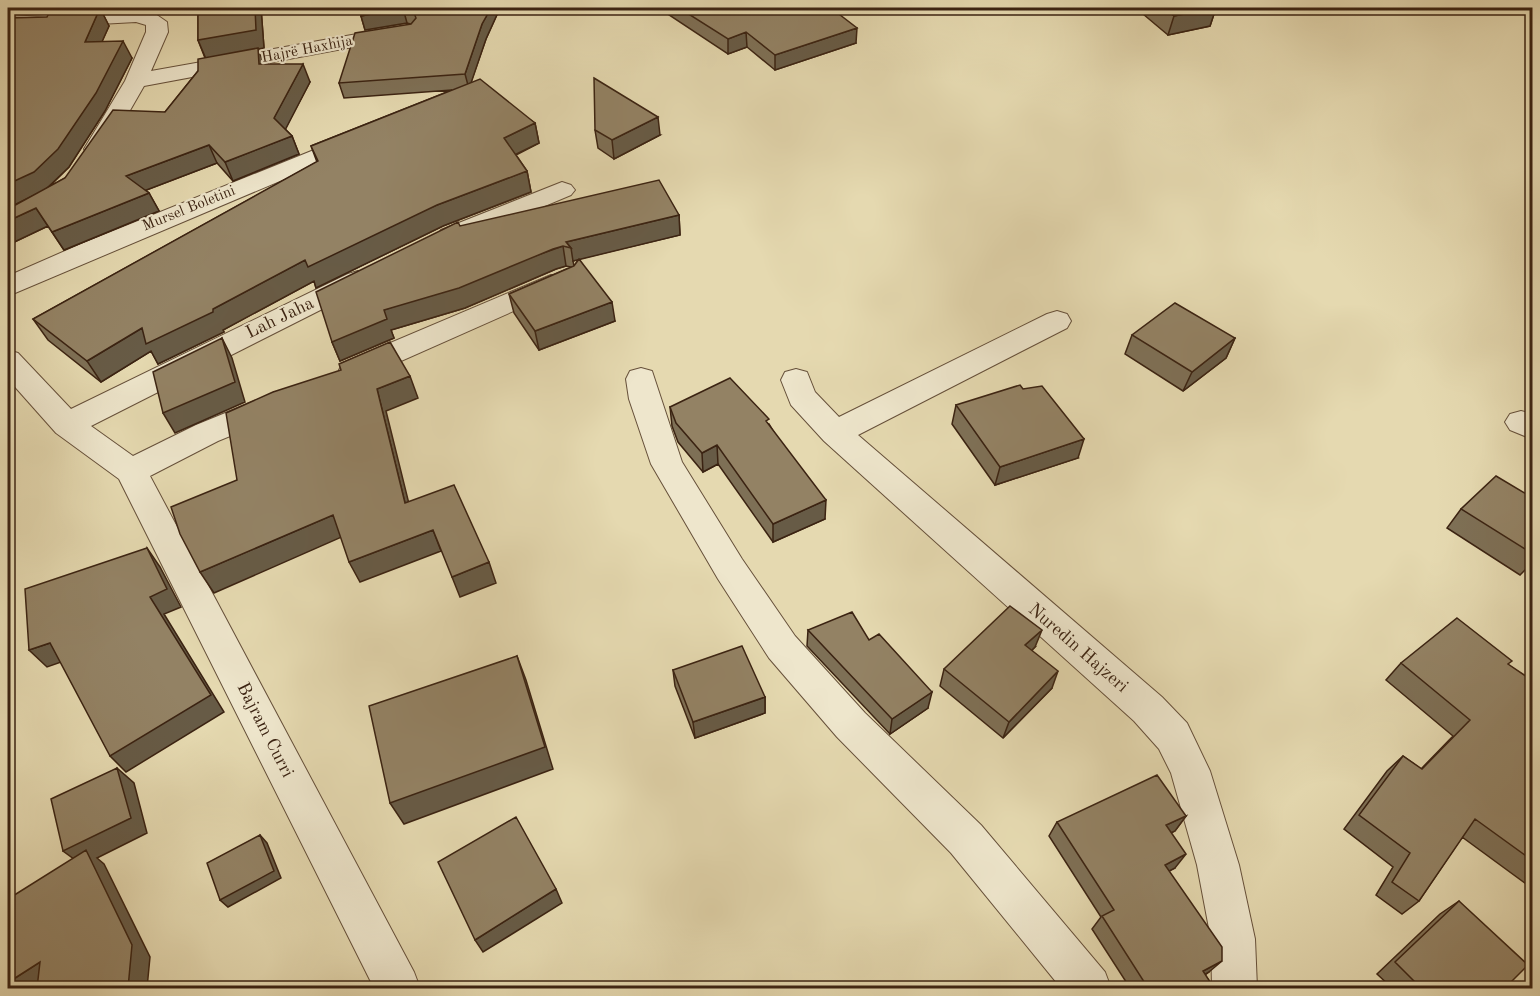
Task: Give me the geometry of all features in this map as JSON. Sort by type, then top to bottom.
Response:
[{"type":"street","points":[[8,23],[147,17],[156,22],[158,32],[136,81],[84,165]]},
{"type":"street","name":"Hajrë Haxhija","points":[[136,81],[407,31]]},
{"type":"street","name":"Mursel Boletini","points":[[8,287],[91,250],[372,134]]},
{"type":"street","points":[[432,244],[562,190]]},
{"type":"street","name":"Lah Jaha","points":[[66,425],[380,269]]},
{"type":"street","points":[[333,380],[567,277]]},
{"type":"street","points":[[835,433],[1057,321]]},
{"type":"street","name":"Bajram Curri","points":[[8,360],[66,425],[131,471],[398,988]]},
{"type":"street","points":[[641,379],[644,399],[667,464],[730,569],[782,647],[851,725],[966,839],[1089,988]]},
{"type":"street","name":"Nuredin Hajzeri","points":[[796,380],[802,397],[835,433],[1148,709],[1173,736],[1190,771],[1218,865],[1233,939],[1235,988]]},
{"type":"street","points":[[131,471],[207,433],[290,398]]},
{"type":"building","points":[[100,8],[85,42],[123,41],[96,93],[58,149],[34,172],[8,184],[8,18],[47,17],[50,11]]},
{"type":"building","points":[[198,8],[255,8],[256,30],[198,40]]},
{"type":"building","points":[[363,8],[403,8],[361,16]]},
{"type":"building","points":[[403,8],[491,8],[482,24],[465,74],[339,83],[355,33],[411,24],[416,18],[413,10]]},
{"type":"building","points":[[679,8],[831,8],[857,28],[775,55],[746,32],[728,39]]},
{"type":"building","points":[[1163,8],[1216,8],[1174,16]]},
{"type":"building","points":[[258,48],[259,64],[303,64],[274,118],[292,136],[225,162],[209,145],[126,176],[149,193],[52,232],[36,208],[8,221],[8,209],[65,178],[113,110],[165,112],[198,71],[198,59]]},
{"type":"building","points":[[594,78],[658,117],[612,140],[595,130]]},
{"type":"building","points":[[480,79],[535,123],[504,138],[527,171],[437,205],[308,267],[305,260],[213,309],[213,312],[146,344],[142,328],[87,361],[33,319],[318,161],[311,146]]},
{"type":"building","points":[[659,180],[679,215],[566,242],[571,248],[563,246],[553,249],[459,288],[384,310],[387,319],[332,342],[316,292],[458,222],[460,226]]},
{"type":"building","points":[[579,259],[612,302],[535,331],[509,294],[574,266]]},
{"type":"building","points":[[1175,303],[1235,338],[1192,372],[1132,335]]},
{"type":"building","points":[[222,338],[235,382],[163,413],[153,372]]},
{"type":"building","points":[[390,342],[410,376],[377,389],[405,503],[454,485],[489,562],[452,577],[433,530],[349,562],[333,515],[200,572],[180,534],[171,507],[237,480],[226,413],[273,392],[341,370],[339,364]]},
{"type":"building","points":[[730,378],[769,419],[766,421],[826,500],[773,524],[717,445],[702,453],[676,423],[670,407]]},
{"type":"building","points":[[1020,385],[1023,389],[1042,386],[1084,439],[1000,467],[956,405]]},
{"type":"building","points":[[1496,476],[1533,498],[1533,554],[1461,509]]},
{"type":"building","points":[[147,548],[167,589],[150,597],[211,695],[110,756],[50,643],[29,650],[25,589]]},
{"type":"building","points":[[1010,606],[1042,630],[1025,645],[1058,671],[1009,722],[944,669]]},
{"type":"building","points":[[852,612],[869,640],[879,634],[932,692],[892,719],[808,630]]},
{"type":"building","points":[[1457,618],[1512,661],[1508,664],[1533,681],[1533,861],[1475,819],[1419,901],[1392,882],[1410,853],[1359,815],[1403,756],[1422,769],[1470,720],[1401,663]]},
{"type":"building","points":[[742,646],[765,697],[693,722],[673,670]]},
{"type":"building","points":[[517,656],[545,747],[390,803],[369,706]]},
{"type":"building","points":[[117,768],[131,818],[63,851],[51,799]]},
{"type":"building","points":[[1157,775],[1186,816],[1166,825],[1186,854],[1165,865],[1222,947],[1222,961],[1203,971],[1214,988],[1148,988],[1102,916],[1114,910],[1057,822]]},
{"type":"building","points":[[516,817],[556,889],[475,940],[438,862]]},
{"type":"building","points":[[260,835],[274,871],[220,900],[207,863]]},
{"type":"building","points":[[86,850],[132,945],[128,988],[37,988],[40,962],[12,980],[8,969],[8,899]]},
{"type":"building","points":[[1459,901],[1528,965],[1505,988],[1421,988],[1395,962]]}]
